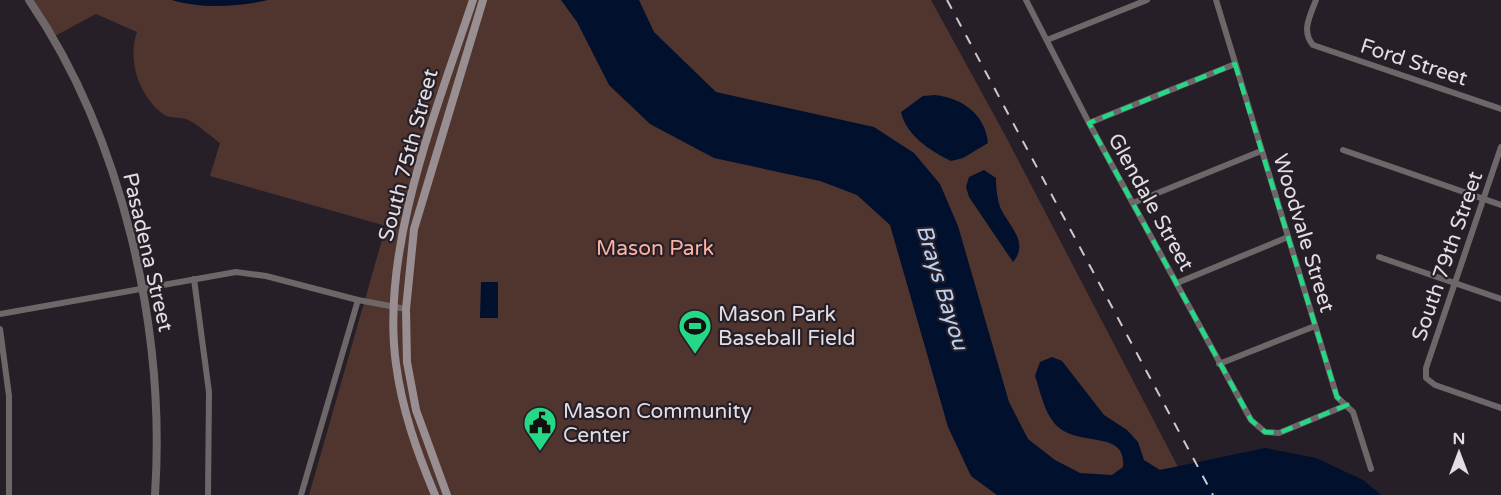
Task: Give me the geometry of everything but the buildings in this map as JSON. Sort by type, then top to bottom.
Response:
[{"type":"main road","name":"South 75th Street","points":[[435,495],[413,443],[396,364],[393,306],[403,226],[473,0]]},
{"type":"main road","name":"South 75th Street","points":[[447,495],[425,439],[407,362],[406,309],[414,229],[483,0]]},
{"type":"main road","points":[[413,443],[425,439]]},
{"type":"street","name":"Pasadena Street","points":[[30,0],[75,82],[121,197],[142,288],[156,398],[155,495]]},
{"type":"street","name":"Glendale Street","points":[[1026,0],[1089,123],[1250,418],[1265,432],[1279,433],[1347,405]]},
{"type":"street","points":[[1047,40],[1147,0]]},
{"type":"street","name":"Woodvale Street","points":[[1216,0],[1337,397],[1353,412],[1371,469]]},
{"type":"street","name":"Ford Street","points":[[1316,0],[1306,30],[1306,38],[1317,47],[1501,109]]},
{"type":"street","points":[[1089,123],[1235,64]]},
{"type":"street","name":"South 79th Street","points":[[1501,147],[1426,375],[1435,385],[1501,408]]},
{"type":"street","points":[[1343,150],[1501,205]]},
{"type":"street","points":[[1133,202],[1261,151]]},
{"type":"street","points":[[1177,282],[1288,237]]},
{"type":"street","points":[[1379,257],[1501,299]]},
{"type":"street","points":[[0,314],[221,273],[246,272],[358,300],[406,309]]},
{"type":"street","points":[[194,279],[209,392],[208,495]]},
{"type":"street","points":[[301,495],[358,300]]},
{"type":"street","points":[[1219,364],[1315,326]]},
{"type":"street","points":[[0,329],[9,396],[9,495]]},
{"type":"highlighted area","points":[[1235,64],[1337,397],[1347,405],[1279,433],[1265,432],[1251,420],[1089,123]]},
{"type":"green space","name":"Mason Park","points":[[34,0],[931,0],[1005,135],[1178,467],[1005,495],[309,495],[386,226],[210,176],[220,143],[190,121],[163,114],[147,98],[137,77],[133,54],[137,32],[96,14],[55,36]]},
{"type":"water","points":[[172,0],[268,0],[220,6],[195,5]]},
{"type":"water","name":"Brays Bayou","points":[[561,0],[639,0],[654,32],[716,92],[874,127],[914,153],[940,184],[958,226],[1009,402],[1028,439],[1055,460],[1080,473],[1112,475],[1123,467],[1122,455],[1117,447],[1076,436],[1065,431],[1051,419],[1035,376],[1040,362],[1052,357],[1062,361],[1104,415],[1127,430],[1138,442],[1144,460],[1160,470],[1265,448],[1316,458],[1363,480],[1381,495],[997,495],[971,476],[948,427],[890,225],[857,195],[820,181],[714,158],[650,124],[609,85],[577,22]]},
{"type":"water","points":[[935,95],[954,100],[971,109],[982,124],[988,143],[963,158],[951,161],[913,135],[901,112],[923,96]]},
{"type":"water","points":[[984,170],[996,178],[1000,207],[1016,234],[1019,248],[1018,255],[1013,262],[969,197],[966,187],[969,177]]},
{"type":"water","points":[[481,282],[498,282],[498,318],[480,318]]},
{"type":"railway","points":[[947,0],[1213,495]]},
{"type":"place","name":"Mason Park Baseball Field","points":[[695,355]]},
{"type":"place","name":"Mason Community Center","points":[[540,452]]}]
